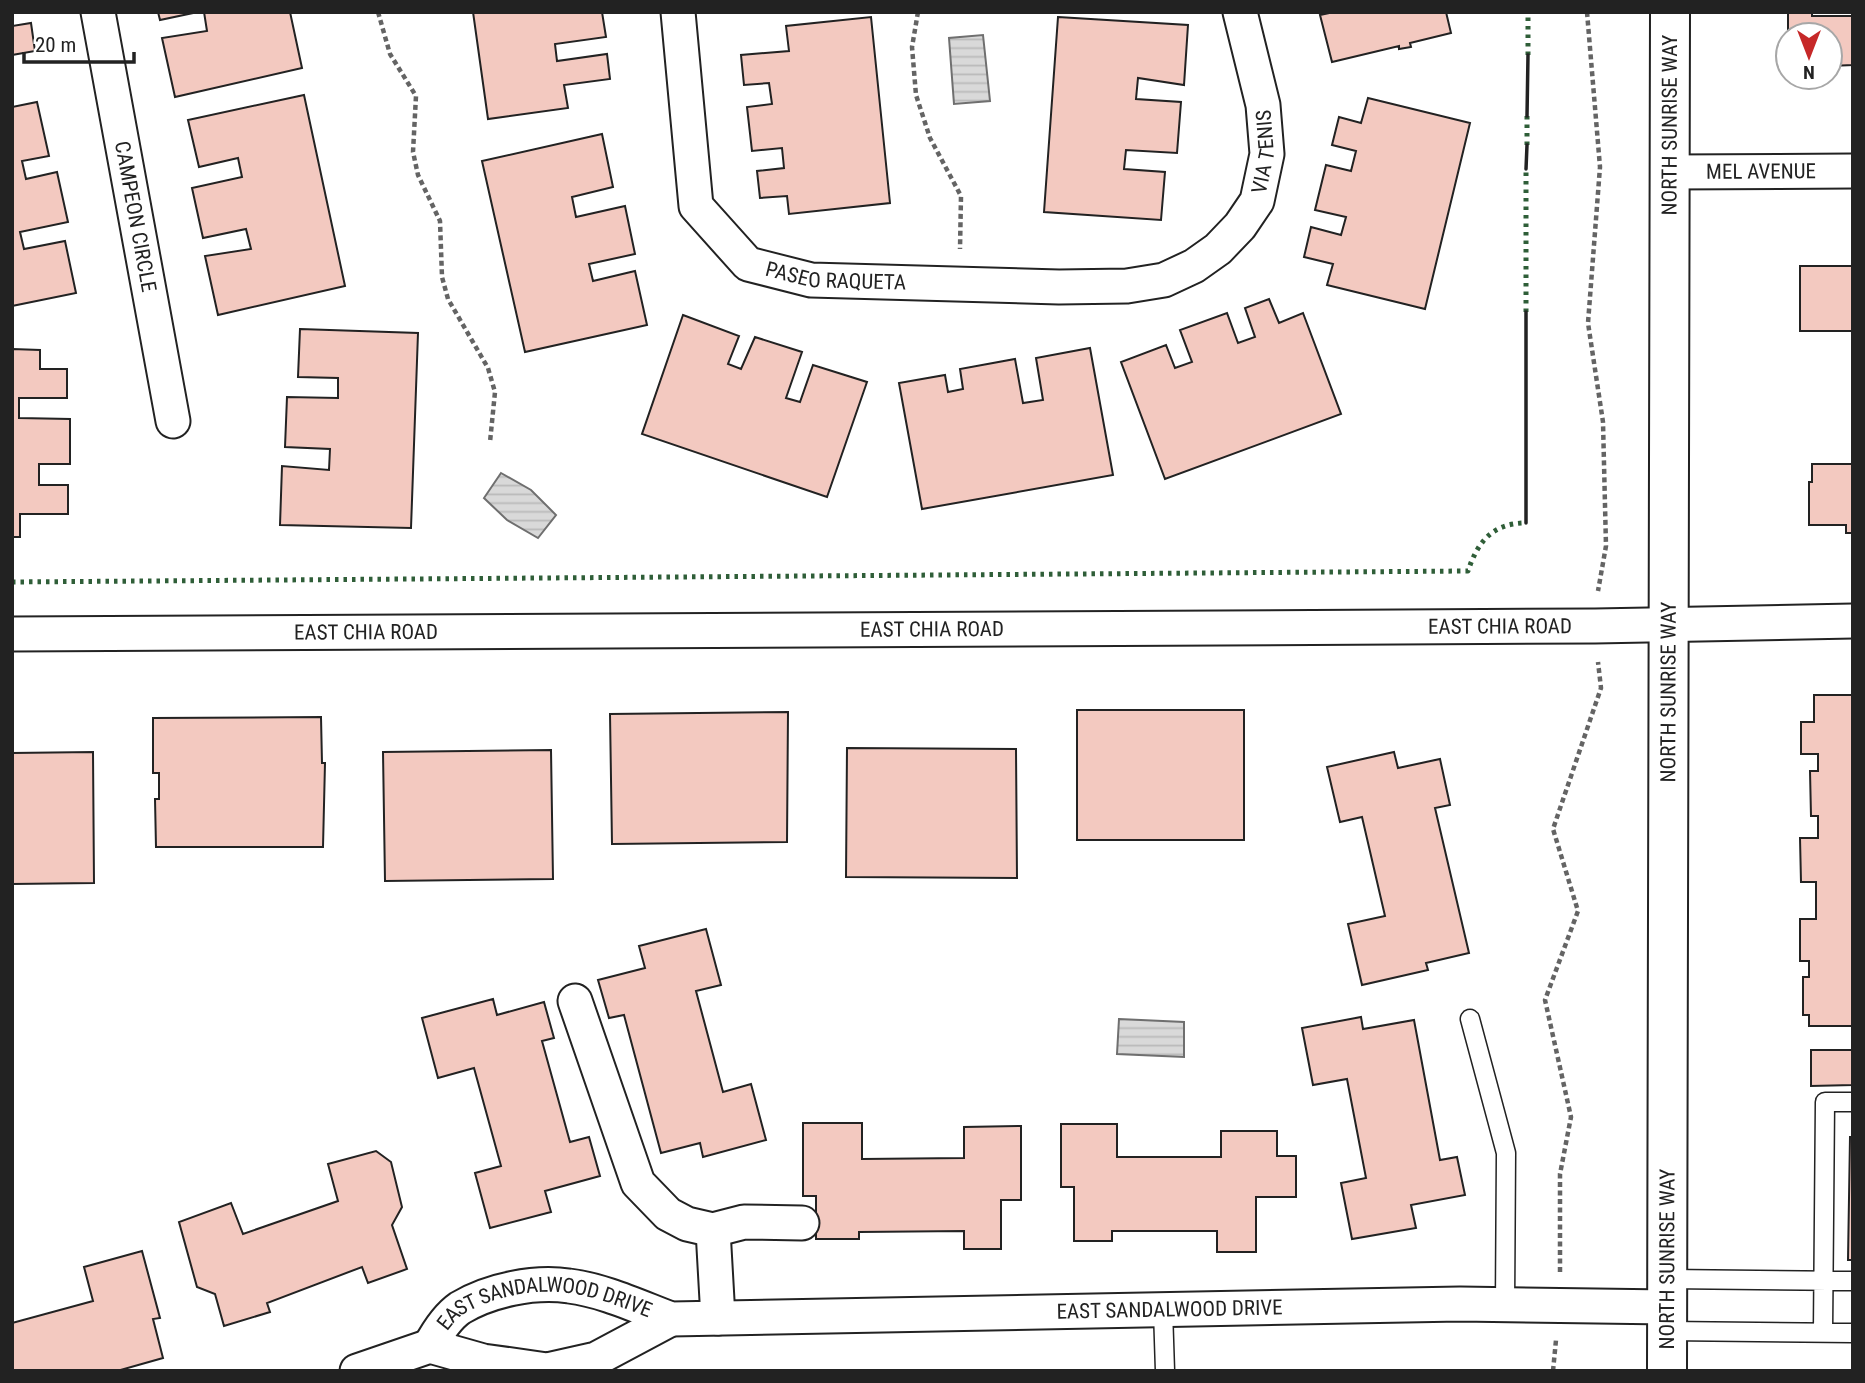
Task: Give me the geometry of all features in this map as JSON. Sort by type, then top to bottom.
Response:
[{"type":"main road","name":"NORTH SUNRISE WAY","points":[[1667,1371],[1670,12]]},
{"type":"street","name":"CAMPEON CIRCLE","points":[[98,12],[173,421]]},
{"type":"street","name":"PASEO RAQUETA","points":[[678,12],[696,206],[748,264],[811,280],[1059,287],[1164,280],[1194,266]]},
{"type":"street","name":"VIA TENIS","points":[[1194,266],[1218,249],[1240,226],[1256,201],[1264,179],[1267,154],[1263,105],[1240,12]]},
{"type":"street","name":"MEL AVENUE","points":[[1670,172],[1853,171]]},
{"type":"street","name":"EAST CHIA ROAD","points":[[12,634],[1595,626],[1853,621]]},
{"type":"street","points":[[575,1001],[638,1183],[668,1214],[687,1224],[713,1230],[744,1222],[802,1223]]},
{"type":"street","points":[[713,1230],[718,1318]]},
{"type":"street","name":"EAST SANDALWOOD DRIVE","points":[[430,1346],[439,1330],[459,1309],[499,1292],[538,1284],[570,1286],[671,1319],[1505,1305],[1668,1306]]},
{"type":"street","name":"EAST SANDALWOOD DRIVE","points":[[357,1371],[430,1346],[483,1361],[547,1370],[596,1359],[671,1319]]},
{"type":"lane","points":[[1470,1019],[1506,1153],[1505,1305]]},
{"type":"lane","points":[[1823,1332],[1825,1101],[1853,1102]]},
{"type":"lane","points":[[1668,1306],[1822,1281],[1853,1281]]},
{"type":"lane","points":[[1668,1306],[1823,1332],[1853,1333]]},
{"type":"lane","points":[[1163,1310],[1165,1371]]},
{"type":"path","points":[[378,12],[390,54],[415,96],[414,152],[418,175],[440,221],[442,276],[448,299],[488,368],[495,392],[490,442]]},
{"type":"path","points":[[918,12],[912,47],[916,95],[930,138],[961,196],[959,253]]},
{"type":"path","points":[[1553,1371],[1560,1305],[1560,1174],[1571,1117],[1545,1000],[1578,911],[1553,829],[1601,688],[1595,626],[1600,573],[1606,546],[1603,422],[1588,323],[1600,167],[1587,12]]},
{"type":"shaded area","points":[[983,35],[990,101],[954,104],[949,38]]},
{"type":"shaded area","points":[[501,473],[531,490],[556,515],[538,538],[507,520],[484,498]]},
{"type":"shaded area","points":[[1119,1019],[1184,1022],[1184,1057],[1117,1054]]},
{"type":"building","points":[[158,12],[198,12],[160,20]]},
{"type":"building","points":[[204,12],[290,12],[302,68],[175,97],[162,38],[207,31]]},
{"type":"building","points":[[473,12],[602,12],[606,37],[555,44],[557,61],[607,54],[610,79],[564,85],[568,108],[488,119]]},
{"type":"building","points":[[1334,12],[1446,12],[1451,33],[1410,43],[1411,47],[1399,49],[1399,46],[1332,62],[1320,15]]},
{"type":"building","points":[[1788,12],[1812,12],[1812,16],[1853,16],[1853,65],[1844,65],[1844,21],[1788,21]]},
{"type":"building","points":[[871,17],[890,203],[789,214],[787,196],[760,198],[757,171],[784,168],[782,148],[752,151],[747,107],[772,104],[769,83],[744,85],[741,55],[789,51],[786,26]]},
{"type":"building","points":[[1058,17],[1188,25],[1184,85],[1138,78],[1136,99],[1181,102],[1177,153],[1126,150],[1124,169],[1165,172],[1161,220],[1044,212]]},
{"type":"building","points":[[31,23],[35,51],[12,55],[12,26]]},
{"type":"building","points":[[304,95],[345,286],[218,315],[205,256],[251,249],[246,229],[203,238],[192,188],[242,177],[238,158],[199,167],[188,120]]},
{"type":"building","points":[[1368,98],[1470,123],[1425,309],[1327,285],[1333,264],[1304,257],[1311,227],[1341,235],[1346,217],[1315,210],[1326,165],[1351,171],[1356,151],[1332,145],[1339,117],[1361,123]]},
{"type":"building","points":[[37,102],[49,156],[22,161],[26,179],[57,172],[68,222],[20,232],[24,249],[65,241],[76,293],[12,306],[12,107]]},
{"type":"building","points":[[602,134],[613,187],[572,197],[576,217],[625,206],[635,254],[589,264],[593,281],[635,271],[647,325],[525,352],[482,161]]},
{"type":"building","points":[[1800,266],[1853,266],[1853,331],[1800,331]]},
{"type":"building","points":[[1269,299],[1279,323],[1303,313],[1341,414],[1165,479],[1121,362],[1166,345],[1175,368],[1192,362],[1180,330],[1227,313],[1238,343],[1255,337],[1245,308]]},
{"type":"building","points":[[683,315],[739,336],[728,364],[741,369],[755,337],[802,352],[786,398],[800,402],[813,365],[867,382],[827,497],[642,434]]},
{"type":"building","points":[[300,329],[418,333],[411,528],[280,525],[282,466],[329,470],[330,449],[285,447],[287,397],[338,398],[338,378],[298,377]]},
{"type":"building","points":[[1090,348],[1113,475],[922,509],[899,383],[945,375],[948,392],[963,389],[960,369],[1015,359],[1023,403],[1043,400],[1036,358]]},
{"type":"building","points":[[12,349],[40,350],[40,369],[67,369],[67,398],[19,398],[19,418],[70,419],[70,464],[39,464],[39,485],[68,485],[68,514],[20,514],[20,537],[12,537]]},
{"type":"building","points":[[1812,464],[1853,464],[1853,533],[1846,533],[1846,525],[1809,525],[1809,482],[1812,482]]},
{"type":"building","points":[[1814,695],[1853,695],[1853,1026],[1809,1026],[1809,1015],[1803,1015],[1803,977],[1809,977],[1809,961],[1800,961],[1800,919],[1816,919],[1816,882],[1801,882],[1800,838],[1818,838],[1818,816],[1811,816],[1810,771],[1818,771],[1818,754],[1801,754],[1801,722],[1814,722]]},
{"type":"building","points":[[1077,710],[1244,710],[1244,840],[1077,840]]},
{"type":"building","points":[[788,712],[787,842],[612,844],[610,714]]},
{"type":"building","points":[[321,717],[322,763],[325,763],[323,847],[156,847],[155,799],[159,799],[159,773],[153,773],[153,718]]},
{"type":"building","points":[[847,748],[1016,749],[1017,878],[846,877]]},
{"type":"building","points":[[551,750],[553,879],[385,881],[383,752]]},
{"type":"building","points":[[93,752],[94,883],[12,884],[12,753]]},
{"type":"building","points":[[1394,752],[1398,768],[1440,759],[1450,805],[1435,808],[1469,953],[1426,963],[1428,970],[1362,985],[1348,924],[1385,916],[1362,817],[1340,822],[1327,767]]},
{"type":"building","points":[[706,929],[721,985],[696,991],[723,1092],[751,1084],[766,1140],[703,1157],[700,1143],[661,1153],[624,1015],[609,1018],[598,980],[645,968],[639,946]]},
{"type":"building","points":[[493,999],[497,1015],[544,1002],[554,1038],[542,1041],[570,1142],[589,1137],[600,1176],[545,1191],[551,1212],[490,1228],[475,1173],[501,1166],[474,1068],[438,1078],[422,1018]]},
{"type":"building","points":[[1361,1017],[1363,1029],[1414,1020],[1440,1160],[1457,1157],[1465,1195],[1411,1205],[1416,1228],[1352,1239],[1341,1183],[1366,1178],[1347,1079],[1313,1085],[1302,1028]]},
{"type":"building","points":[[1811,1050],[1853,1050],[1853,1085],[1811,1086]]},
{"type":"building","points":[[803,1123],[862,1123],[862,1159],[964,1158],[964,1127],[1021,1126],[1021,1200],[1001,1200],[1001,1249],[964,1249],[964,1231],[859,1232],[859,1239],[816,1239],[816,1196],[803,1196]]},
{"type":"building","points":[[1061,1124],[1117,1124],[1117,1157],[1221,1157],[1221,1131],[1277,1131],[1277,1156],[1296,1156],[1296,1197],[1256,1197],[1256,1252],[1217,1252],[1217,1231],[1112,1231],[1112,1241],[1074,1241],[1074,1187],[1061,1187]]},
{"type":"building","points":[[1850,1137],[1853,1137],[1853,1260],[1848,1260]]},
{"type":"building","points":[[376,1151],[391,1162],[402,1207],[392,1225],[407,1269],[368,1283],[362,1267],[267,1303],[270,1312],[224,1326],[215,1294],[197,1287],[179,1222],[231,1203],[243,1234],[338,1201],[328,1164]]},
{"type":"building","points":[[142,1251],[160,1318],[153,1319],[163,1358],[117,1371],[12,1371],[12,1323],[93,1301],[84,1267]]},
{"type":"hedge","points":[[1528,12],[1528,55]]},
{"type":"hedge","points":[[1527,116],[1527,145]]},
{"type":"hedge","points":[[1526,169],[1526,312]]},
{"type":"hedge","points":[[12,582],[1468,571],[1477,551],[1488,536],[1504,526],[1526,523]]},
{"type":"wall","points":[[1527,116],[1528,55]]},
{"type":"wall","points":[[1526,169],[1527,145]]},
{"type":"wall","points":[[1526,312],[1526,523]]}]
